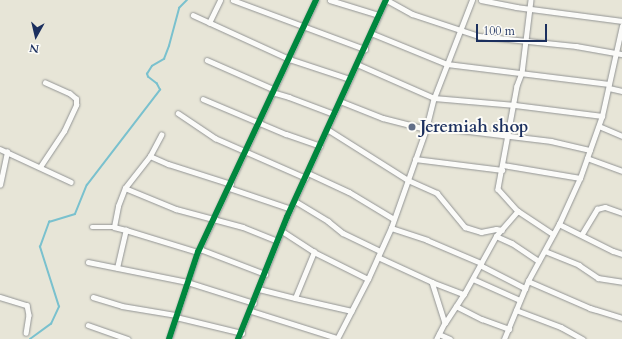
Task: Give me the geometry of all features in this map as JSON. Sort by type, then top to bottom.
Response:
[{"type":"street","points":[[209,23],[220,0]]},
{"type":"street","points":[[233,0],[365,49]]},
{"type":"street","points":[[169,339],[199,250],[230,186],[272,91],[305,27],[316,0]]},
{"type":"street","points":[[330,0],[379,15]]},
{"type":"street","points":[[238,339],[242,333],[254,303],[277,241],[386,0],[412,14],[479,36],[526,40],[622,54]]},
{"type":"street","points":[[250,311],[337,339],[352,311],[391,228],[427,127],[434,98],[472,0]]},
{"type":"street","points":[[481,0],[504,6],[530,8],[622,21]]},
{"type":"street","points":[[531,0],[522,73],[518,86],[498,191],[518,211],[553,234]]},
{"type":"street","points":[[193,15],[289,59],[350,79]]},
{"type":"street","points":[[504,339],[528,281],[559,224],[580,178],[602,116],[622,26]]},
{"type":"street","points":[[371,33],[447,64],[609,86],[622,91]]},
{"type":"street","points":[[207,60],[272,91],[334,114]]},
{"type":"street","points":[[356,64],[434,98],[515,105],[602,116]]},
{"type":"street","points":[[40,167],[64,131],[76,105],[76,99],[70,94],[45,83]]},
{"type":"street","points":[[203,99],[320,146]]},
{"type":"street","points":[[340,101],[383,118],[427,127],[509,135],[551,141],[590,150]]},
{"type":"street","points":[[178,113],[215,138],[245,153],[306,178]]},
{"type":"street","points":[[599,126],[622,136]]},
{"type":"street","points":[[327,129],[408,180],[441,196],[465,227],[482,232],[496,229],[502,230]]},
{"type":"street","points":[[114,227],[118,206],[125,188],[150,156],[161,135]]},
{"type":"street","points":[[0,149],[71,182]]},
{"type":"street","points":[[0,185],[7,152]]},
{"type":"street","points":[[150,156],[291,209]]},
{"type":"street","points":[[587,158],[622,171]]},
{"type":"street","points":[[415,159],[502,170]]},
{"type":"street","points":[[503,165],[580,178]]},
{"type":"street","points":[[308,173],[349,192],[394,219]]},
{"type":"street","points":[[125,188],[176,209],[243,227],[277,241]]},
{"type":"street","points":[[295,201],[328,221],[343,233],[380,251]]},
{"type":"street","points":[[582,234],[597,209],[605,207],[622,213]]},
{"type":"street","points":[[436,339],[473,279],[496,236],[518,211]]},
{"type":"street","points":[[559,224],[622,254]]},
{"type":"street","points":[[92,227],[114,227],[126,230],[199,250],[265,274]]},
{"type":"street","points":[[391,228],[427,240],[480,264],[525,288]]},
{"type":"street","points":[[117,268],[126,230]]},
{"type":"street","points":[[282,231],[314,252],[368,278]]},
{"type":"street","points":[[496,236],[512,243],[539,261]]},
{"type":"street","points":[[545,251],[579,265],[598,278],[622,282]]},
{"type":"street","points":[[295,298],[314,252]]},
{"type":"street","points":[[378,257],[432,282],[464,294]]},
{"type":"street","points":[[88,262],[187,282],[254,303]]},
{"type":"street","points":[[473,279],[520,300]]},
{"type":"street","points":[[528,281],[590,308],[622,318]]},
{"type":"street","points":[[432,282],[445,323]]},
{"type":"street","points":[[259,289],[352,311]]},
{"type":"street","points":[[0,297],[27,305],[29,315],[26,333]]},
{"type":"street","points":[[93,297],[122,306],[176,316],[242,333]]},
{"type":"street","points":[[456,306],[482,319],[509,329]]},
{"type":"street","points":[[516,310],[561,327],[583,339]]},
{"type":"street","points":[[88,325],[128,339]]},
{"type":"street","points":[[439,334],[450,339]]},
{"type":"waterway","points":[[30,339],[51,324],[59,307],[40,247],[49,222],[75,214],[87,185],[160,90],[157,84],[148,77],[147,74],[152,66],[164,59],[179,8],[187,0]]},
{"type":"cycle path","points":[[169,339],[198,252],[316,0]]},
{"type":"cycle path","points":[[238,339],[287,217],[386,0]]},
{"type":"place","name":"Jeremiah shop","points":[[412,127]]}]
